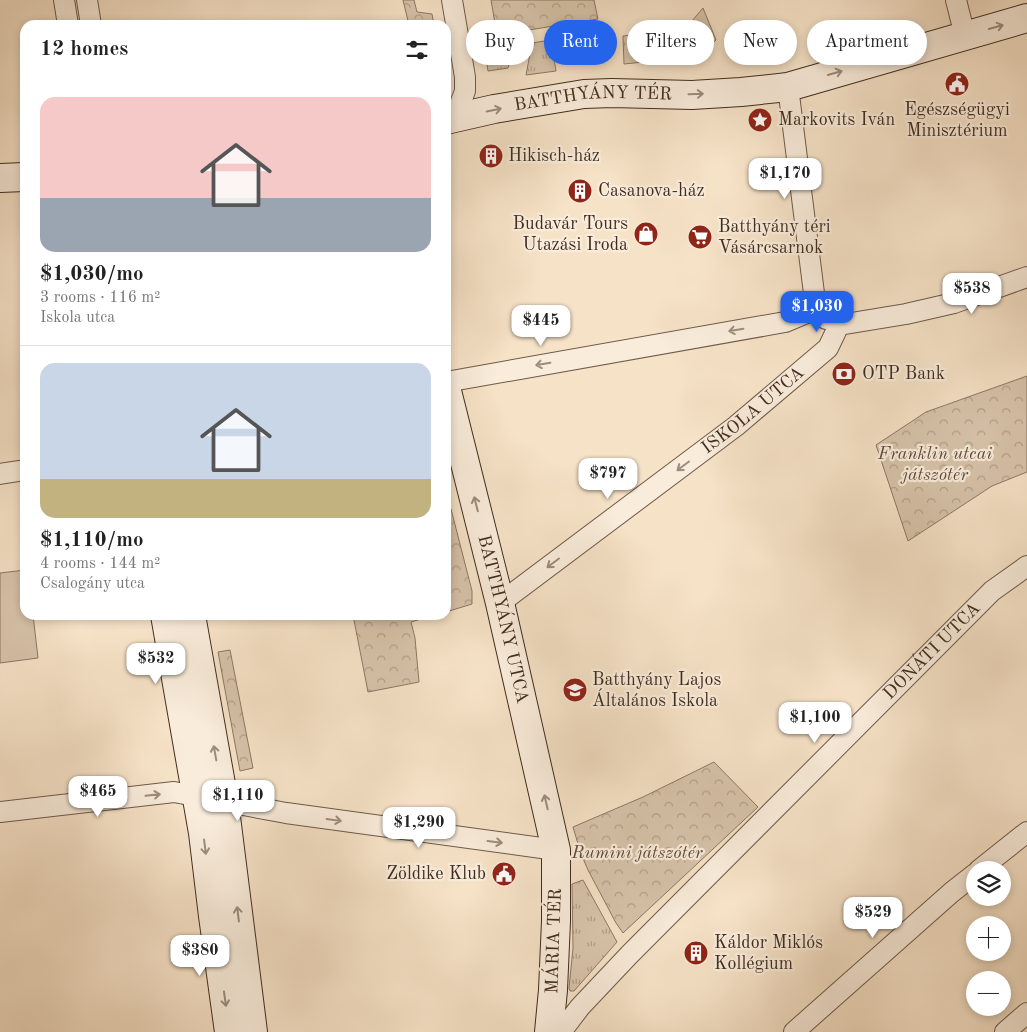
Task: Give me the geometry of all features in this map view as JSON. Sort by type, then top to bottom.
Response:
[{"type":"street","points":[[64,0],[67,20]]},
{"type":"street","points":[[87,0],[90,20]]},
{"type":"street","name":"BATTHYÁNY TÉR","points":[[451,114],[459,107],[465,91],[465,77],[452,0]]},
{"type":"street","points":[[956,0],[965,36]]},
{"type":"street","name":"BATTHYÁNY TÉR","points":[[451,118],[584,94],[692,95],[788,87],[1027,18]]},
{"type":"street","points":[[788,87],[816,309],[827,319],[839,326],[906,314],[1025,284]]},
{"type":"street","points":[[0,178],[20,177]]},
{"type":"street","points":[[451,381],[784,322],[816,309]]},
{"type":"street","name":"ISKOLA UTCA","points":[[500,603],[736,426],[828,348],[839,326]]},
{"type":"street","name":"BATTHYÁNY UTCA","points":[[451,407],[500,603],[556,850]]},
{"type":"street","points":[[0,474],[20,471]]},
{"type":"street","name":"DONÁTI UTCA","points":[[630,954],[992,591],[1027,566]]},
{"type":"street","points":[[166,620],[204,833],[213,916],[230,1032]]},
{"type":"street","points":[[192,620],[224,801],[253,1032]]},
{"type":"street","points":[[0,812],[174,792],[286,813],[556,850]]},
{"type":"street","points":[[990,861],[1027,832]]},
{"type":"street","name":"MÁRIA TÉR","points":[[549,1032],[556,921],[556,850]]},
{"type":"street","points":[[794,1032],[966,881]]},
{"type":"street","name":"MÁRIA TÉR","points":[[562,1032],[580,1007],[630,954]]},
{"type":"street","points":[[1006,1032],[1027,1013]]},
{"type":"green space","points":[[403,0],[414,0],[417,12],[432,14],[433,20],[408,20]]},
{"type":"green space","points":[[491,0],[594,0],[598,19],[544,20],[544,28],[534,29],[534,20],[494,20]]},
{"type":"green space","points":[[703,8],[708,20],[693,20]]},
{"type":"green space","points":[[627,35],[627,64],[624,64],[623,36]]},
{"type":"green space","points":[[544,41],[544,65],[555,65],[556,71],[526,75],[528,65],[534,65],[534,43]]},
{"type":"green space","points":[[487,65],[509,65],[508,68],[488,71]]},
{"type":"green space","name":"Franklin utcai játszótér","points":[[1027,376],[1027,472],[992,486],[908,541],[876,445],[926,412]]},
{"type":"green space","points":[[451,509],[472,591],[472,604],[451,610]]},
{"type":"green space","points":[[20,571],[20,620],[34,620],[38,658],[0,663],[0,573]]},
{"type":"green space","points":[[354,620],[418,620],[411,622],[415,638],[419,682],[368,692]]},
{"type":"green space","points":[[230,650],[253,768],[240,771],[218,652]]},
{"type":"green space","name":"Rumini játszótér","points":[[714,762],[758,807],[623,933],[588,870],[573,827],[643,797]]},
{"type":"green space","points":[[583,880],[617,942],[574,991],[570,991],[573,948],[572,884]]},
{"type":"place","name":"Egészségügyi Minisztérium","points":[[957,84]]},
{"type":"place","name":"Markovits Iván","points":[[760,120]]},
{"type":"place","name":"Hikisch-ház","points":[[491,156]]},
{"type":"place","name":"Casanova-ház","points":[[580,191]]},
{"type":"place","name":"Budavár Tours Utazási Iroda","points":[[646,234]]},
{"type":"place","name":"Batthyány téri Vásárcsarnok","points":[[700,237]]},
{"type":"place","name":"OTP Bank","points":[[844,374]]},
{"type":"place","name":"Batthyány Lajos Általános Iskola","points":[[575,690]]},
{"type":"place","name":"Zöldike Klub","points":[[504,874]]},
{"type":"place","name":"Káldor Miklós Kollégium","points":[[696,953]]}]
